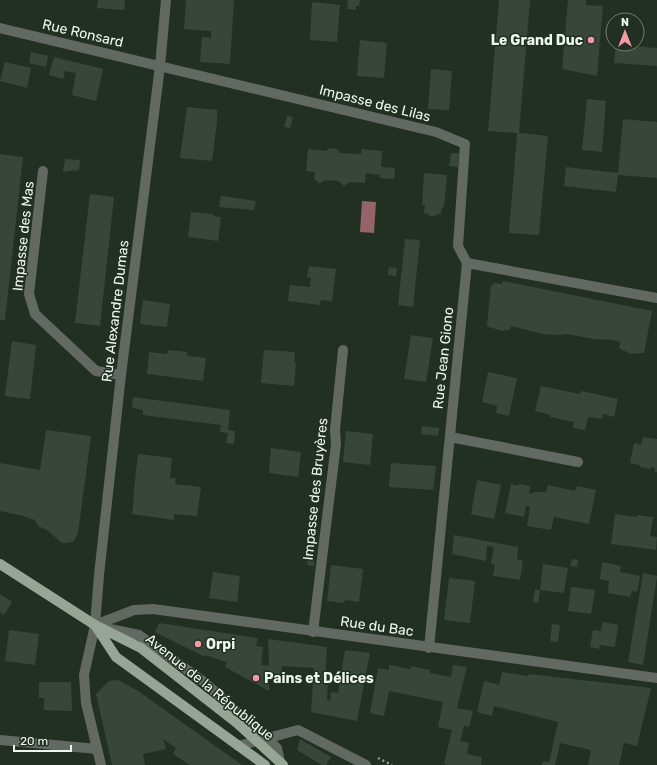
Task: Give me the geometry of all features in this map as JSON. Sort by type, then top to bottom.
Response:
[{"type":"main road","name":"Avenue de la République","points":[[0,564],[95,625],[141,648],[261,740],[281,764]]},
{"type":"main road","name":"Avenue de la République","points":[[95,625],[116,657],[264,765]]},
{"type":"street","name":"Rue Alexandre Dumas","points":[[101,765],[86,703],[84,675],[95,625],[121,375],[160,66],[166,0]]},
{"type":"street","name":"Rue Ronsard","points":[[0,28],[160,66]]},
{"type":"street","name":"Impasse des Lilas","points":[[160,66],[436,132],[465,144],[458,246],[467,263]]},
{"type":"street","name":"Impasse des Mas","points":[[43,171],[29,294],[36,314],[96,371],[121,375]]},
{"type":"street","points":[[467,263],[657,298]]},
{"type":"street","name":"Rue Jean Giono","points":[[429,648],[467,263]]},
{"type":"street","name":"Impasse des Bruyères","points":[[313,632],[336,444],[334,430],[343,350]]},
{"type":"street","points":[[450,437],[578,462]]},
{"type":"street","name":"Rue du Bac","points":[[95,625],[134,610],[153,609],[429,648],[657,678]]},
{"type":"street","points":[[238,746],[298,730],[366,765]]},
{"type":"street","points":[[0,740],[97,749]]},
{"type":"shaded area","points":[[362,201],[376,202],[374,233],[360,232]]},
{"type":"building","points":[[98,0],[125,0],[124,10],[97,8]]},
{"type":"building","points":[[186,0],[234,0],[230,64],[200,62],[202,37],[211,38],[211,31],[184,29]]},
{"type":"building","points":[[348,0],[360,0],[359,6],[356,6],[356,10],[347,9]]},
{"type":"building","points":[[499,0],[530,0],[519,133],[548,136],[539,235],[509,233],[517,133],[488,131]]},
{"type":"building","points":[[568,0],[586,0],[586,5],[603,6],[597,76],[562,69]]},
{"type":"building","points":[[312,2],[340,5],[337,42],[310,40]]},
{"type":"building","points":[[360,40],[387,43],[384,78],[357,76]]},
{"type":"building","name":"Le Grand Duc","points":[[645,47],[657,48],[657,66],[614,63],[615,52],[645,52]]},
{"type":"building","points":[[31,52],[48,56],[46,67],[29,63]]},
{"type":"building","points":[[54,57],[103,69],[96,101],[72,95],[76,73],[65,71],[63,79],[49,75]]},
{"type":"building","points":[[5,62],[31,68],[27,88],[0,81]]},
{"type":"building","points":[[431,69],[452,71],[449,110],[428,109]]},
{"type":"building","points":[[587,99],[606,101],[602,152],[582,150]]},
{"type":"building","points":[[187,107],[217,110],[212,161],[180,158]]},
{"type":"building","points":[[287,116],[293,117],[290,128],[284,127]]},
{"type":"building","points":[[623,119],[657,122],[657,178],[618,175],[616,192],[564,186],[566,167],[618,173]]},
{"type":"building","points":[[329,148],[337,149],[340,153],[361,154],[362,149],[382,151],[381,167],[395,168],[394,179],[380,178],[380,175],[366,173],[365,183],[350,182],[344,186],[339,181],[325,180],[319,183],[314,178],[315,172],[306,171],[308,149],[326,151]]},
{"type":"building","points":[[451,153],[459,153],[458,167],[449,166]]},
{"type":"building","points":[[0,154],[23,157],[5,320],[0,320]]},
{"type":"building","points":[[65,159],[80,160],[79,170],[63,172]]},
{"type":"building","points":[[424,173],[447,175],[444,207],[442,207],[441,214],[437,214],[436,216],[430,216],[424,213],[425,205],[422,205]]},
{"type":"building","points":[[90,194],[114,197],[100,326],[75,323]]},
{"type":"building","points":[[221,196],[256,201],[254,210],[219,207]]},
{"type":"building","points":[[191,212],[213,214],[213,216],[221,217],[218,241],[188,237]]},
{"type":"building","points":[[405,239],[420,240],[413,307],[398,305]]},
{"type":"building","points":[[309,266],[336,269],[332,301],[321,300],[320,305],[288,301],[290,285],[310,287],[311,278],[307,277]]},
{"type":"building","points":[[389,267],[397,268],[396,276],[388,275]]},
{"type":"building","points":[[503,281],[652,311],[644,353],[631,354],[619,348],[620,342],[612,340],[594,339],[567,334],[542,334],[511,326],[511,329],[502,331],[489,327],[487,325],[491,286],[494,283],[502,284]]},
{"type":"building","points":[[143,300],[170,304],[167,327],[140,324]]},
{"type":"building","points":[[411,335],[433,338],[426,382],[404,379]]},
{"type":"building","points":[[12,341],[36,345],[30,399],[5,396]]},
{"type":"building","points":[[168,350],[187,352],[187,356],[206,358],[203,381],[147,374],[149,352],[167,354]]},
{"type":"building","points":[[264,350],[295,352],[294,363],[296,363],[294,386],[261,383]]},
{"type":"building","points":[[488,372],[517,378],[509,416],[496,413],[497,406],[482,402]]},
{"type":"building","points":[[541,386],[580,394],[581,391],[618,399],[614,417],[603,414],[602,419],[588,417],[585,430],[573,428],[574,422],[550,417],[550,415],[535,411]]},
{"type":"building","points":[[133,397],[230,410],[228,430],[235,431],[234,444],[226,443],[228,433],[220,432],[221,425],[143,415],[143,410],[132,408]]},
{"type":"building","points":[[422,426],[439,428],[438,436],[421,434]]},
{"type":"building","points":[[46,430],[91,436],[78,533],[74,541],[68,543],[62,543],[47,530],[38,526],[35,520],[0,511],[0,463],[40,470]]},
{"type":"building","points":[[346,431],[373,434],[370,465],[343,462]]},
{"type":"building","points":[[643,437],[657,439],[657,472],[655,472],[655,468],[651,467],[649,469],[630,463],[634,443],[641,445]]},
{"type":"building","points":[[271,448],[301,452],[298,477],[269,473]]},
{"type":"building","points":[[138,454],[172,458],[170,478],[176,478],[175,484],[201,487],[197,516],[174,514],[174,520],[132,514]]},
{"type":"building","points":[[391,463],[436,466],[433,490],[389,487]]},
{"type":"building","points":[[477,480],[501,485],[494,519],[471,514]]},
{"type":"building","points":[[511,484],[530,486],[529,493],[533,494],[533,492],[546,492],[548,485],[575,491],[577,486],[596,490],[589,524],[554,517],[551,530],[527,526],[530,507],[526,506],[524,517],[505,513]]},
{"type":"building","points":[[615,514],[637,517],[637,515],[653,517],[650,536],[657,537],[656,550],[611,544]]},
{"type":"building","points":[[454,535],[518,547],[517,559],[523,561],[520,580],[493,576],[495,564],[491,564],[494,547],[487,546],[486,561],[452,554]]},
{"type":"building","points":[[308,558],[314,559],[314,566],[307,565]]},
{"type":"building","points":[[572,559],[578,560],[577,567],[570,566]]},
{"type":"building","points":[[602,562],[621,566],[620,572],[640,576],[637,592],[632,591],[630,597],[608,593],[609,581],[600,579]]},
{"type":"building","points":[[543,564],[568,568],[564,593],[540,590]]},
{"type":"building","points":[[331,565],[363,569],[359,602],[345,600],[344,603],[327,601]]},
{"type":"building","points":[[213,572],[240,576],[237,602],[209,598]]},
{"type":"building","points":[[643,573],[657,577],[643,665],[628,662]]},
{"type":"building","points":[[449,578],[475,581],[470,623],[444,620]]},
{"type":"building","points":[[571,587],[595,590],[591,614],[568,611]]},
{"type":"building","points":[[535,589],[540,590],[538,603],[533,602]]},
{"type":"building","points":[[0,594],[12,602],[4,615],[0,612]]},
{"type":"building","points":[[603,622],[618,625],[615,647],[600,645],[599,649],[590,647],[593,630],[601,631]]},
{"type":"building","points":[[159,623],[258,638],[256,646],[263,647],[261,665],[269,666],[268,639],[327,647],[325,685],[328,685],[327,700],[330,701],[331,692],[338,693],[345,650],[370,653],[357,721],[311,712],[314,668],[282,666],[281,678],[269,678],[269,691],[225,667],[226,662],[205,655],[205,657],[155,632]]},
{"type":"building","points":[[552,624],[560,625],[558,642],[550,641]]},
{"type":"building","points":[[9,630],[39,634],[35,665],[5,661]]},
{"type":"building","points":[[389,665],[411,669],[411,666],[430,670],[430,673],[451,677],[453,665],[467,667],[457,708],[473,711],[469,727],[464,726],[460,741],[469,743],[467,754],[482,757],[481,765],[444,764],[452,730],[438,727],[443,702],[389,691],[384,716],[370,713],[378,668],[389,670]]},
{"type":"building","points":[[502,672],[528,676],[529,674],[651,688],[637,746],[624,743],[619,765],[588,765],[591,750],[560,743],[555,765],[542,765],[543,761],[549,762],[558,722],[494,706],[492,716],[477,712],[484,681],[499,685]]},
{"type":"building","points":[[118,680],[138,691],[242,765],[190,765],[173,754],[176,748],[163,739],[166,749],[143,754],[145,765],[112,765],[96,694],[109,681]]},
{"type":"building","points":[[39,682],[71,682],[72,711],[44,710],[44,698],[39,698]]},
{"type":"building","points":[[300,739],[331,757],[326,765],[322,765],[297,750]]},
{"type":"place","name":"Le Grand Duc","points":[[591,40]]},
{"type":"place","name":"Orpi","points":[[198,644]]},
{"type":"place","name":"Pains et Délices","points":[[256,678]]}]
